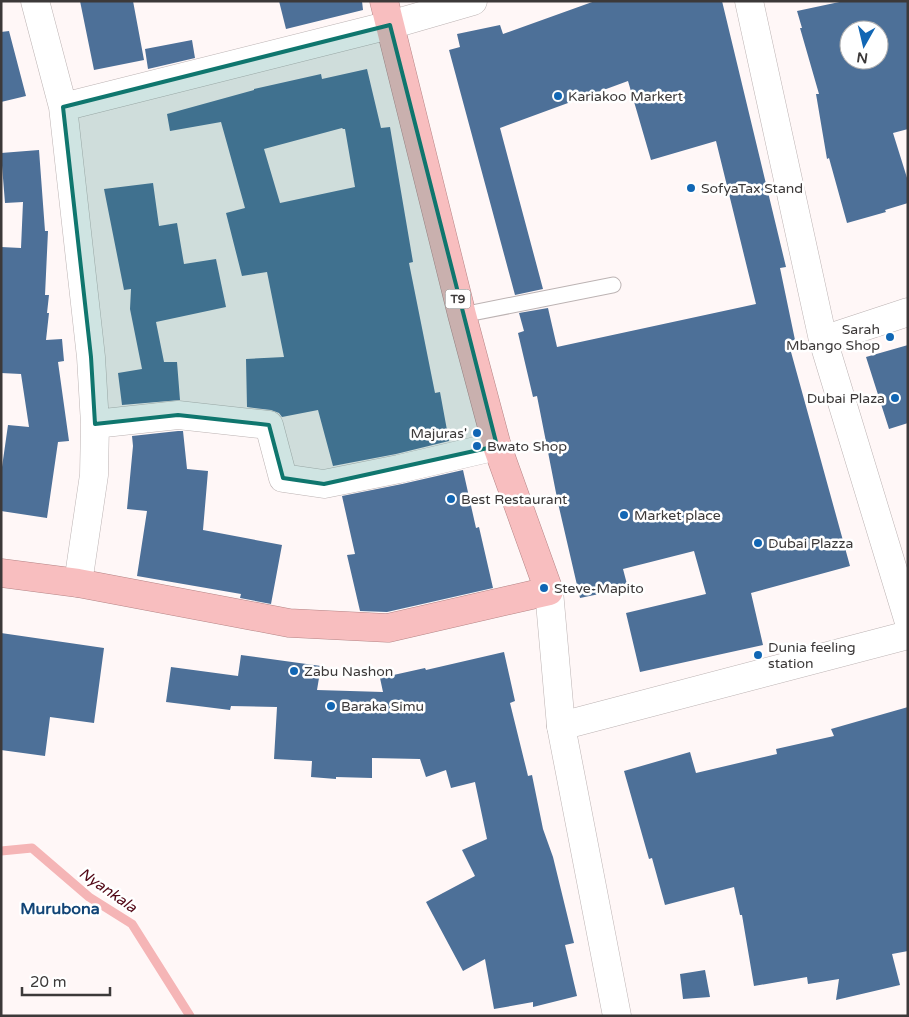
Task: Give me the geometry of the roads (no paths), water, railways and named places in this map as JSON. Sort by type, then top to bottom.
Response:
[{"type":"highway","name":"T9","points":[[387,13],[462,315],[497,446],[549,591]]},
{"type":"highway","points":[[1,573],[78,583],[289,623],[388,628],[549,591]]},
{"type":"street","points":[[35,1],[63,106],[91,357],[94,475],[78,583]]},
{"type":"street","points":[[63,106],[387,13],[473,1]]},
{"type":"street","points":[[749,1],[823,340],[908,619]]},
{"type":"street","points":[[823,340],[908,312]]},
{"type":"street","points":[[94,424],[178,415],[269,425],[283,478],[324,484],[497,446]]},
{"type":"street","points":[[549,591],[561,726],[617,1016]]},
{"type":"street","points":[[561,726],[908,635]]},
{"type":"lane","points":[[462,315],[613,285]]},
{"type":"waterway","name":"Nyankala","points":[[1,851],[32,848],[89,897],[132,924],[190,1016]]},
{"type":"place","name":"Kariakoo Markert","points":[[558,96]]},
{"type":"place","name":"SofyaTax Stand","points":[[691,188]]},
{"type":"place","name":"Sarah Mbango Shop","points":[[890,337]]},
{"type":"place","name":"Dubai Plaza","points":[[895,398]]},
{"type":"place","name":"Majuras'","points":[[477,433]]},
{"type":"place","name":"Bwato Shop","points":[[477,446]]},
{"type":"place","name":"Best Restaurant","points":[[451,499]]},
{"type":"place","name":"Market place","points":[[624,515]]},
{"type":"place","name":"Dubai Plazza","points":[[758,543]]},
{"type":"place","name":"Steve-Mapito","points":[[544,588]]},
{"type":"place","name":"Dunia feeling station","points":[[758,655]]},
{"type":"place","name":"Zabu Nashon","points":[[294,671]]},
{"type":"place","name":"Baraka Simu","points":[[331,706]]},
{"type":"district","name":"Murubona","points":[[60,909]]}]
